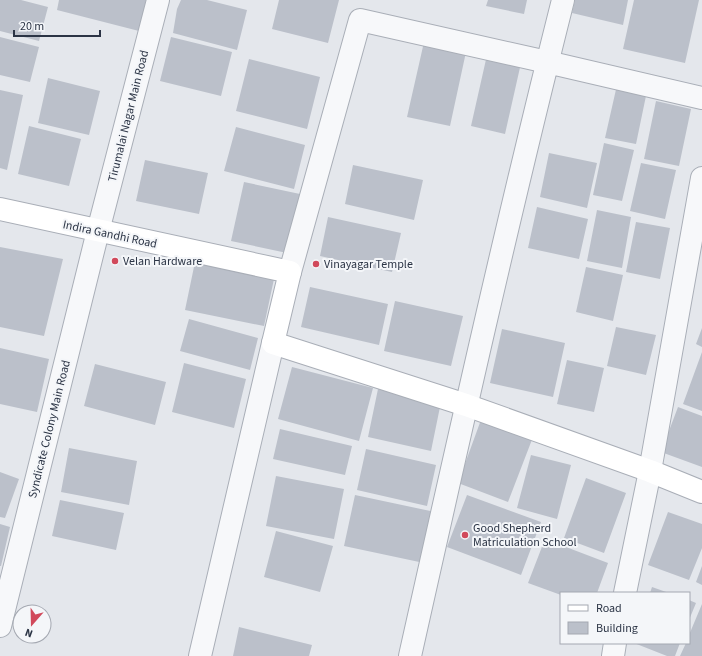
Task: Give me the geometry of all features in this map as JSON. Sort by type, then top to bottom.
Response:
[{"type":"street","name":"Tirumalai Nagar Main Road","points":[[98,231],[158,0]]},
{"type":"street","points":[[410,656],[466,405],[563,0]]},
{"type":"street","points":[[200,656],[290,272],[360,20],[702,98]]},
{"type":"street","points":[[625,592],[650,471],[702,178]]},
{"type":"street","name":"Indira Gandhi Road","points":[[0,209],[290,272]]},
{"type":"street","name":"Syndicate Colony Main Road","points":[[0,626],[98,231]]},
{"type":"street","points":[[273,343],[466,405],[650,471],[702,492]]},
{"type":"street","points":[[613,656],[615,644]]},
{"type":"building","points":[[0,0],[21,0],[48,7],[39,41],[0,31]]},
{"type":"building","points":[[59,0],[146,0],[139,31],[57,10]]},
{"type":"building","points":[[181,0],[207,0],[247,10],[237,50],[173,33],[177,9]]},
{"type":"building","points":[[279,0],[339,0],[328,43],[272,29]]},
{"type":"building","points":[[488,0],[527,0],[524,14],[486,6]]},
{"type":"building","points":[[575,0],[628,0],[623,25],[572,13]]},
{"type":"building","points":[[634,0],[699,0],[685,63],[623,49]]},
{"type":"building","points":[[0,37],[39,47],[30,82],[0,75]]},
{"type":"building","points":[[171,37],[232,52],[221,96],[160,81]]},
{"type":"building","points":[[424,42],[466,52],[450,126],[407,117]]},
{"type":"building","points":[[487,55],[521,63],[505,134],[471,126]]},
{"type":"building","points":[[249,59],[320,77],[307,129],[236,111]]},
{"type":"building","points":[[48,78],[100,91],[89,135],[38,123]]},
{"type":"building","points":[[617,85],[647,91],[636,144],[605,138]]},
{"type":"building","points":[[0,90],[23,95],[7,170],[0,168]]},
{"type":"building","points":[[656,101],[691,109],[679,166],[644,159]]},
{"type":"building","points":[[29,126],[81,139],[69,186],[18,174]]},
{"type":"building","points":[[236,127],[305,145],[294,189],[224,171]]},
{"type":"building","points":[[604,143],[634,150],[622,201],[593,195]]},
{"type":"building","points":[[549,153],[597,163],[587,208],[540,197]]},
{"type":"building","points":[[145,160],[208,173],[199,214],[136,201]]},
{"type":"building","points":[[641,163],[676,170],[665,219],[630,211]]},
{"type":"building","points":[[353,165],[423,180],[414,220],[345,204]]},
{"type":"building","points":[[244,182],[300,194],[287,253],[231,241]]},
{"type":"building","points":[[537,207],[588,219],[579,259],[528,248]]},
{"type":"building","points":[[597,210],[631,217],[622,268],[587,261]]},
{"type":"building","points":[[328,217],[401,233],[392,272],[320,256]]},
{"type":"building","points":[[636,222],[670,228],[660,279],[626,272]]},
{"type":"building","points":[[0,247],[63,259],[44,336],[0,327]]},
{"type":"building","points":[[195,262],[274,279],[264,326],[185,310]]},
{"type":"building","points":[[586,267],[623,275],[613,321],[576,312]]},
{"type":"building","points":[[310,287],[388,304],[379,345],[301,327]]},
{"type":"building","points":[[395,301],[463,316],[451,366],[384,351]]},
{"type":"building","points":[[189,319],[258,338],[250,370],[180,351]]},
{"type":"building","points":[[616,327],[656,335],[646,375],[607,366]]},
{"type":"building","points":[[702,328],[702,347],[696,344]]},
{"type":"building","points":[[502,329],[565,343],[553,397],[490,383]]},
{"type":"building","points":[[0,348],[49,359],[37,412],[0,404]]},
{"type":"building","points":[[702,352],[702,411],[683,404]]},
{"type":"building","points":[[567,360],[604,368],[594,412],[557,404]]},
{"type":"building","points":[[184,363],[246,379],[234,428],[172,412]]},
{"type":"building","points":[[95,364],[166,382],[155,425],[84,406]]},
{"type":"building","points":[[292,367],[373,388],[359,441],[278,419]]},
{"type":"building","points":[[378,389],[441,402],[431,451],[368,437]]},
{"type":"building","points":[[678,407],[702,416],[702,467],[661,452]]},
{"type":"building","points":[[482,417],[533,437],[508,502],[458,483]]},
{"type":"building","points":[[280,429],[352,446],[345,475],[273,459]]},
{"type":"building","points":[[69,448],[137,461],[129,505],[61,492]]},
{"type":"building","points":[[366,449],[436,465],[427,506],[357,490]]},
{"type":"building","points":[[531,455],[571,465],[557,519],[517,508]]},
{"type":"building","points":[[0,472],[19,479],[5,518],[0,517]]},
{"type":"building","points":[[276,476],[344,489],[334,539],[266,526]]},
{"type":"building","points":[[586,478],[626,493],[604,553],[564,538]]},
{"type":"building","points":[[355,495],[435,512],[424,563],[344,546]]},
{"type":"building","points":[[467,495],[541,522],[521,575],[447,547]]},
{"type":"building","points":[[60,500],[124,513],[116,550],[52,536]]},
{"type":"building","points":[[668,512],[702,524],[702,548],[689,580],[648,565]]},
{"type":"building","points":[[0,524],[10,527],[1,566],[0,566]]},
{"type":"building","points":[[276,531],[333,546],[320,592],[264,577]]},
{"type":"building","points":[[545,539],[608,563],[597,592],[560,592],[560,595],[528,583]]},
{"type":"building","points":[[702,566],[702,585],[696,582]]},
{"type":"building","points":[[652,587],[666,592],[650,592]]},
{"type":"building","points":[[690,600],[696,603],[690,618]]},
{"type":"building","points":[[702,604],[702,656],[680,656],[686,644],[690,644],[690,633]]},
{"type":"building","points":[[239,627],[312,645],[309,656],[233,656]]},
{"type":"building","points":[[637,644],[680,644],[675,656],[667,656]]},
{"type":"place","name":"Velan Hardware","points":[[115,261]]},
{"type":"place","name":"Vinayagar Temple","points":[[316,264]]},
{"type":"place","name":"Good Shepherd Matriculation School","points":[[465,535]]}]
